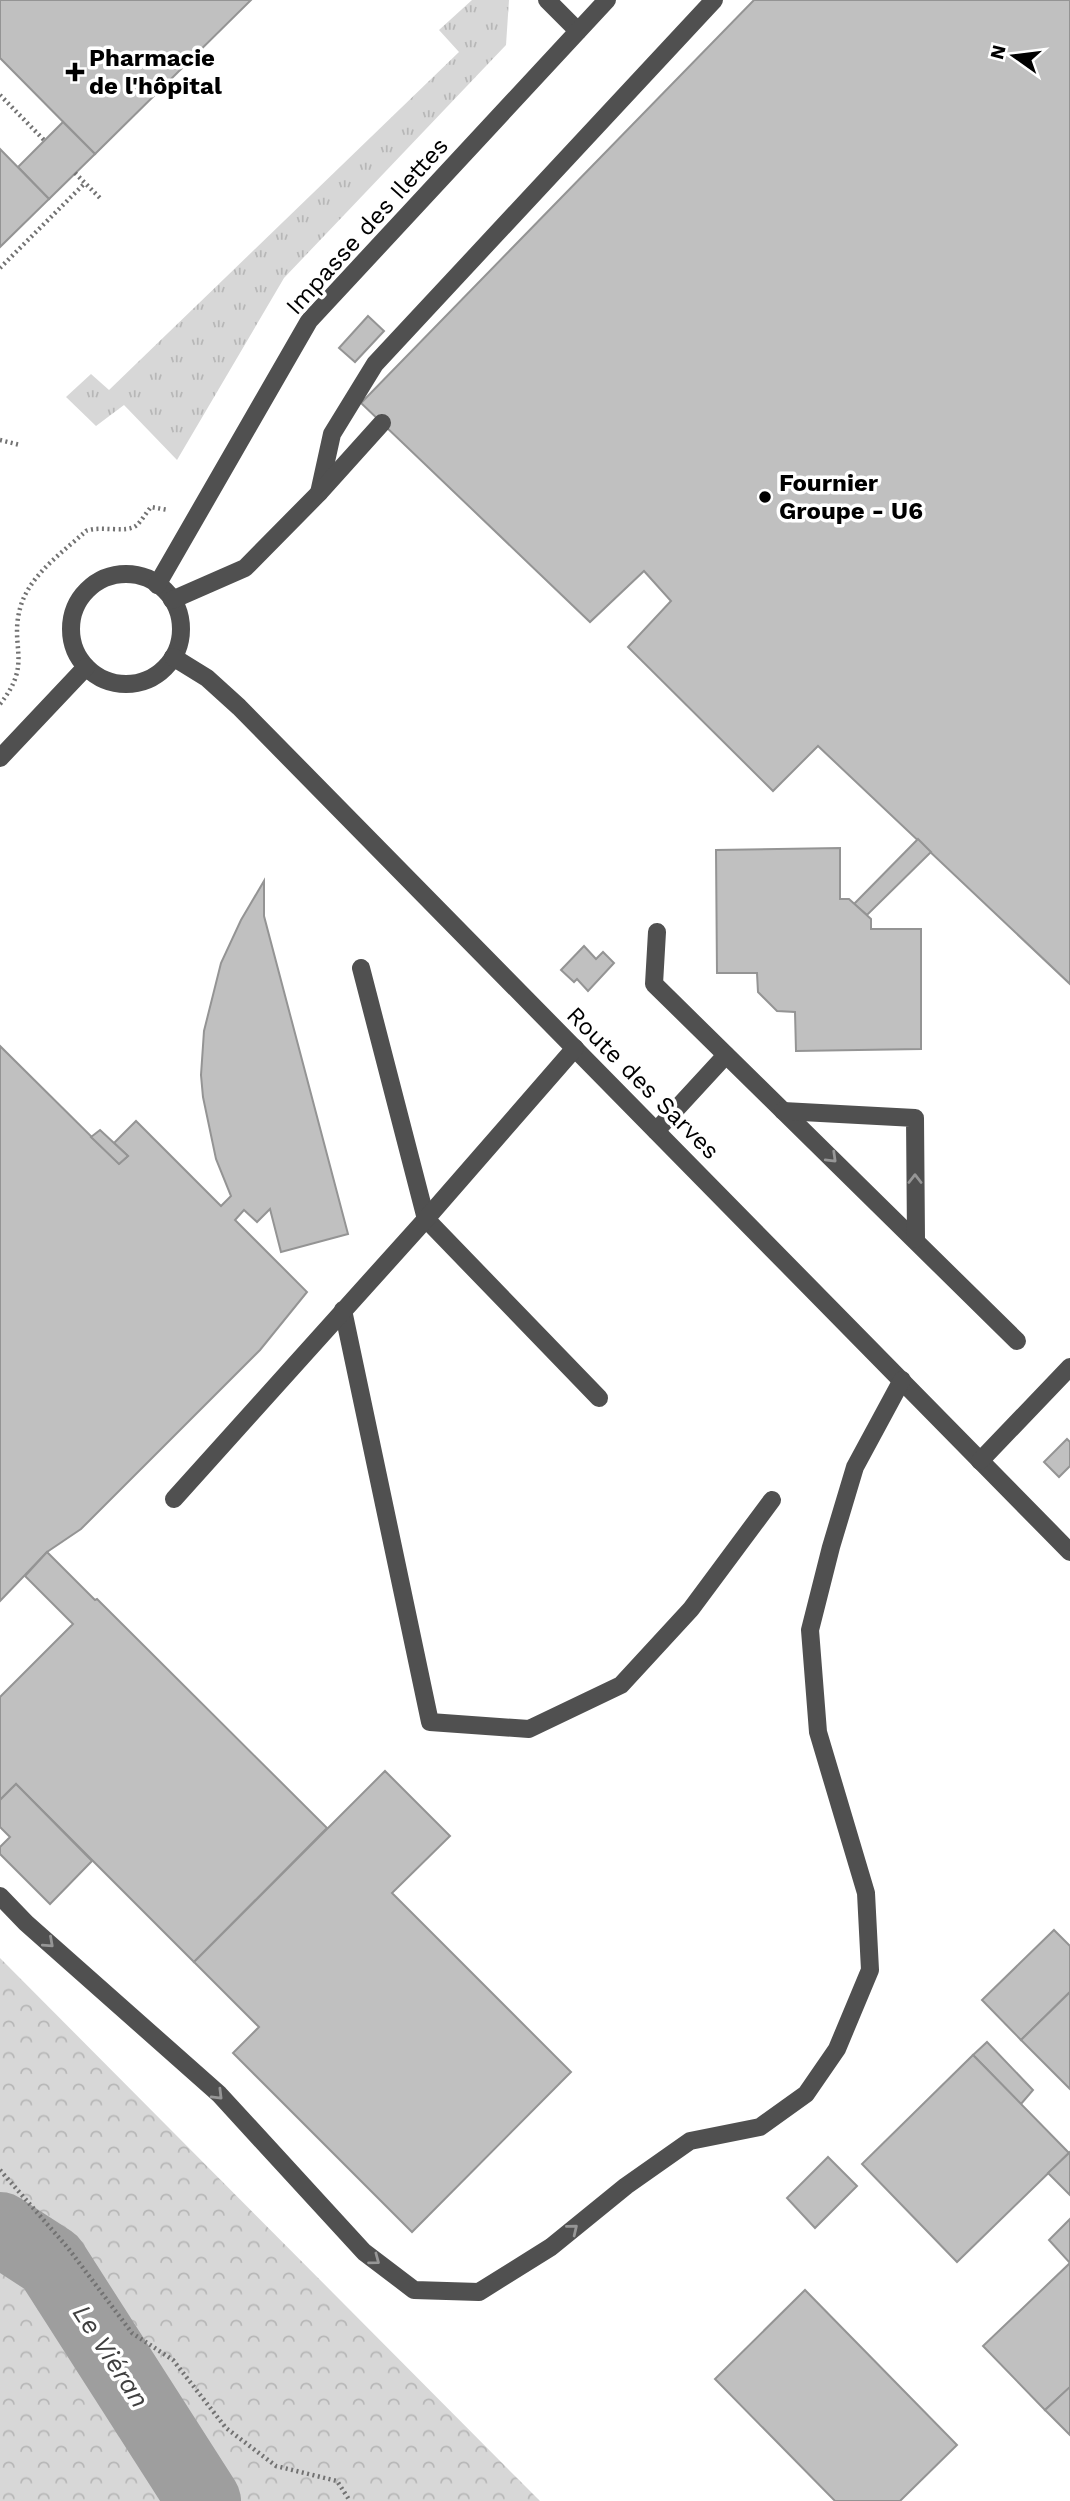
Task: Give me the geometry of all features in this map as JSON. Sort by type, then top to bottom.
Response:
[{"type":"street","points":[[547,0],[578,31]]},
{"type":"street","name":"Impasse des Ilettes","points":[[157,584],[309,321],[607,0]]},
{"type":"street","points":[[319,493],[332,434],[375,364],[714,0]]},
{"type":"street","points":[[172,600],[245,568],[383,423]]},
{"type":"street","points":[[119,575],[144,577],[157,584],[172,600],[180,622],[178,646],[173,657],[156,675],[133,684],[106,681],[86,667],[76,651],[71,624],[79,601],[86,591],[107,578],[119,575]]},
{"type":"street","name":"Route des Sarves","points":[[173,657],[207,678],[232,700],[1070,1552]]},
{"type":"street","points":[[0,758],[86,667]]},
{"type":"street","points":[[657,932],[654,984],[1017,1341]]},
{"type":"street","points":[[361,968],[426,1219],[599,1398]]},
{"type":"street","points":[[174,1499],[426,1219],[575,1048]]},
{"type":"street","points":[[656,1131],[726,1055]]},
{"type":"street","points":[[783,1111],[915,1118],[916,1239]]},
{"type":"street","points":[[343,1310],[430,1723],[528,1729],[621,1685],[691,1609],[772,1500]]},
{"type":"street","points":[[980,1461],[1070,1367]]},
{"type":"street","points":[[0,1896],[26,1923],[219,2094],[364,2252],[414,2290],[479,2292],[551,2247],[626,2186],[690,2141],[760,2127],[806,2094],[837,2049],[870,1970],[866,1893],[818,1732],[810,1630],[831,1546],[855,1467],[902,1380]]},
{"type":"path","points":[[0,95],[45,141]]},
{"type":"path","points":[[75,173],[100,198]]},
{"type":"path","points":[[0,268],[85,183]]},
{"type":"path","points":[[0,440],[20,445]]},
{"type":"path","points":[[0,704],[12,690],[20,665],[19,616],[22,604],[34,581],[60,554],[86,531],[95,528],[132,528],[151,507],[174,512],[194,523]]},
{"type":"path","points":[[0,2170],[68,2248],[132,2333],[173,2360],[226,2428],[276,2466],[337,2481],[350,2501]]},
{"type":"green space","points":[[472,0],[509,0],[506,45],[284,278],[177,460],[124,405],[96,426],[66,397],[91,374],[109,390],[459,52],[439,30]]},
{"type":"green space","points":[[0,1958],[515,2476],[540,2501],[0,2501]]},
{"type":"building","points":[[0,0],[251,0],[95,154],[0,58]]},
{"type":"building","name":"Fournier Groupe - U6","points":[[754,0],[1070,0],[1070,984],[818,746],[773,791],[628,647],[671,601],[644,571],[590,622],[361,403]]},
{"type":"building","points":[[63,122],[95,154],[49,199],[18,167]]},
{"type":"building","points":[[0,149],[49,199],[0,247]]},
{"type":"building","points":[[368,316],[384,331],[355,362],[339,348]]},
{"type":"building","points":[[918,839],[931,852],[867,915],[854,904]]},
{"type":"building","points":[[840,848],[840,899],[849,899],[871,919],[871,929],[921,929],[921,1049],[796,1051],[795,1012],[777,1011],[758,992],[757,973],[717,973],[716,850]]},
{"type":"building","points":[[264,881],[264,916],[348,1234],[281,1252],[270,1209],[257,1222],[244,1210],[235,1220],[307,1292],[260,1350],[81,1529],[47,1552],[0,1601],[0,1046],[119,1164],[128,1156],[114,1143],[136,1121],[221,1206],[231,1196],[216,1159],[203,1097],[201,1075],[204,1031],[221,963],[241,920]]},
{"type":"building","points":[[584,946],[596,959],[603,952],[614,963],[588,991],[577,979],[574,982],[561,970]]},
{"type":"building","points":[[100,1130],[128,1156],[119,1164],[91,1137]]},
{"type":"building","points":[[1067,1439],[1070,1442],[1070,1466],[1059,1477],[1044,1462]]},
{"type":"building","points":[[47,1552],[327,1828],[194,1962],[16,1784],[0,1800],[0,1697],[73,1624],[25,1576]]},
{"type":"building","points":[[385,1771],[450,1836],[392,1893],[571,2072],[412,2232],[233,2053],[259,2027],[194,1962]]},
{"type":"building","points":[[16,1784],[92,1861],[50,1904],[0,1854],[0,1847],[10,1837],[0,1827],[0,1800]]},
{"type":"building","points":[[1054,1930],[1070,1946],[1070,1992],[1021,2040],[982,2000]]},
{"type":"building","points":[[1070,1992],[1070,2089],[1021,2040]]},
{"type":"building","points":[[987,2042],[1033,2090],[1021,2104],[973,2055]]},
{"type":"building","points":[[973,2055],[1069,2153],[957,2262],[862,2164]]},
{"type":"building","points":[[1070,2152],[1070,2195],[1048,2173]]},
{"type":"building","points":[[828,2157],[857,2186],[815,2228],[787,2198]]},
{"type":"building","points":[[1070,2219],[1070,2263],[1049,2240]]},
{"type":"building","points":[[1070,2263],[1070,2387],[1045,2410],[983,2346]]},
{"type":"building","points":[[805,2290],[957,2445],[900,2501],[835,2501],[715,2379]]},
{"type":"building","points":[[1070,2387],[1070,2435],[1045,2410]]},
{"type":"waterway","name":"Le Viéran","points":[[0,2229],[51,2262],[204,2501]]},
{"type":"place","name":"Pharmacie de l'hôpital","points":[[75,72]]},
{"type":"place","name":"Fournier Groupe - U6","points":[[765,497]]}]
